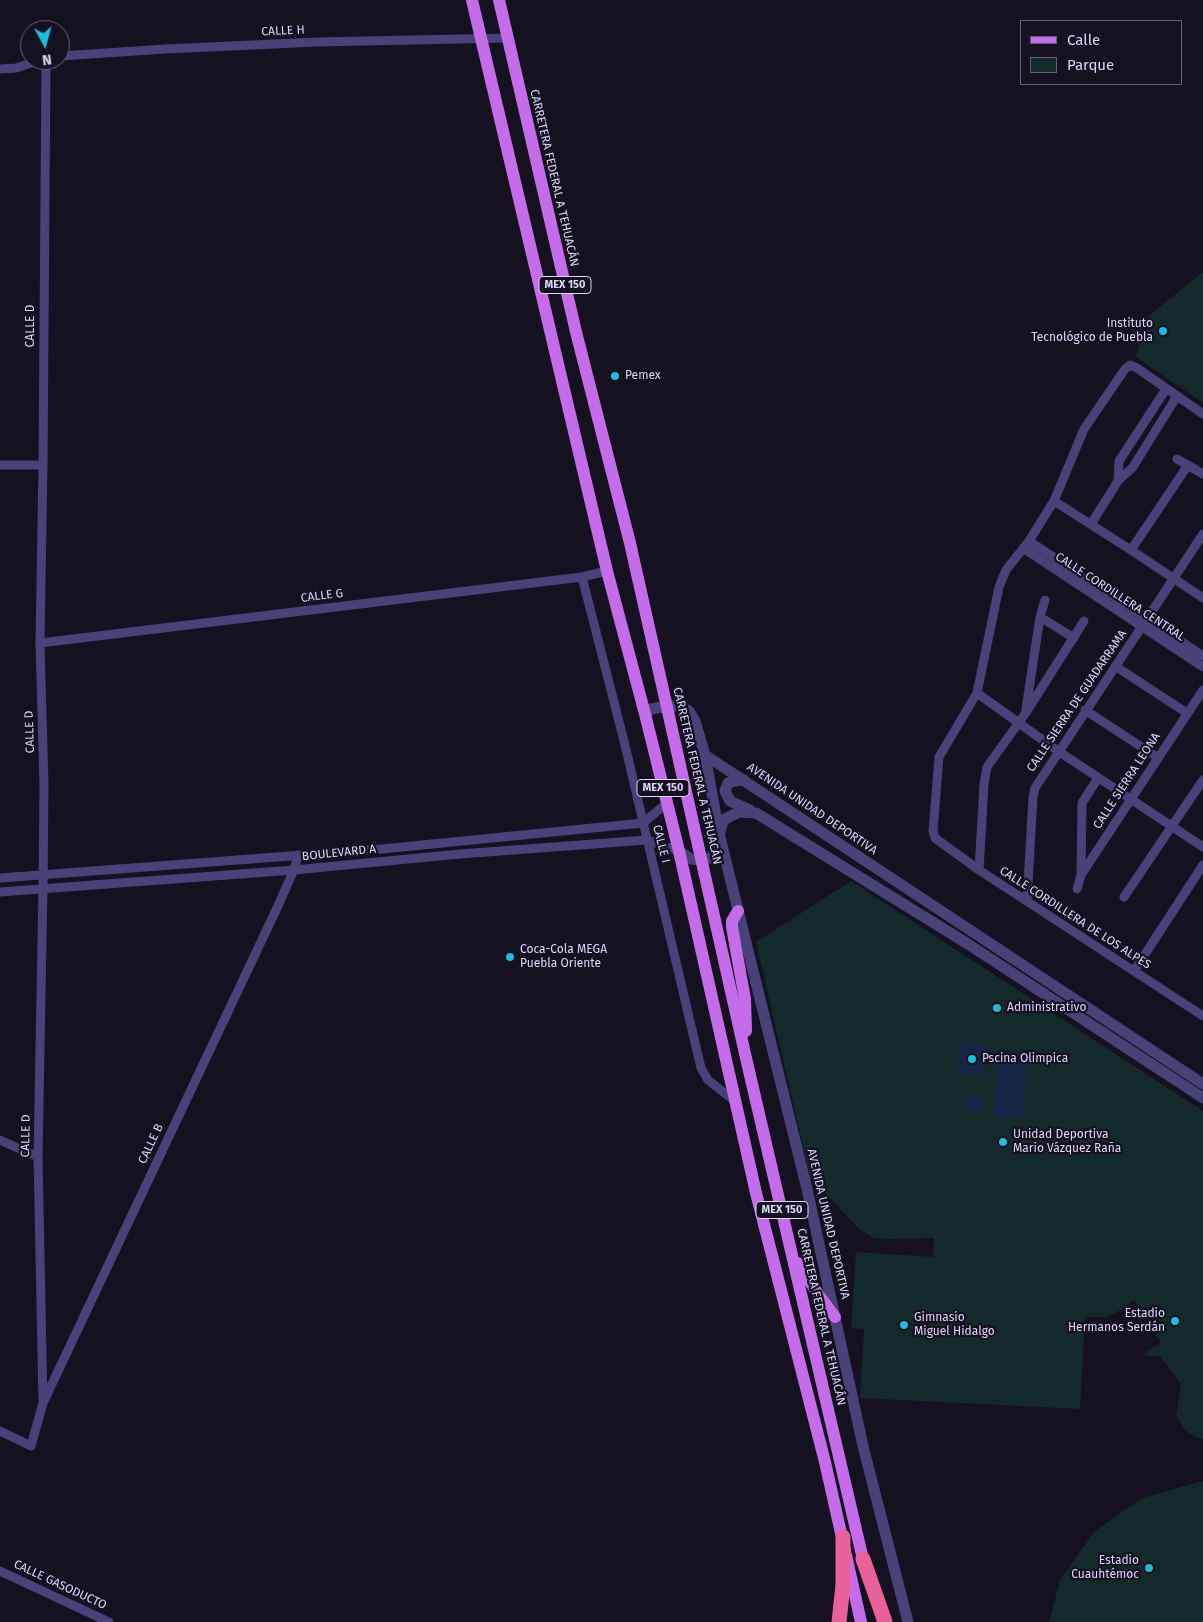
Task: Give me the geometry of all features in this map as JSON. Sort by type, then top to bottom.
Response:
[{"type":"highway","points":[[839,1622],[843,1584],[843,1537]]},
{"type":"highway","points":[[864,1560],[885,1622]]},
{"type":"main road","name":"MEX 150","points":[[472,0],[607,571],[645,714],[678,851],[737,1102],[756,1193],[843,1537],[861,1622]]},
{"type":"main road","name":"CARRETERA FEDERAL A TEHUACÁN","points":[[499,0],[574,322],[630,543],[746,1058],[864,1560]]},
{"type":"main road","points":[[738,911],[732,921],[732,927],[745,999],[746,1058]]},
{"type":"main road","points":[[793,1256],[835,1317]]},
{"type":"main road","name":"MEX 150","points":[[864,1560],[877,1622]]},
{"type":"street","name":"CALLE H","points":[[70,55],[157,49],[317,42],[508,38]]},
{"type":"street","points":[[0,69],[20,67]]},
{"type":"street","name":"CALLE D","points":[[43,1402],[38,1157],[44,785],[40,643],[46,70]]},
{"type":"street","points":[[1203,414],[1137,368],[1130,365],[1125,370],[1084,429],[1054,501],[1026,544],[1006,570],[999,587],[977,693],[1058,751],[1203,847]]},
{"type":"street","points":[[1118,480],[1120,461],[1166,389]]},
{"type":"street","points":[[1091,524],[1118,480],[1133,467],[1177,396]]},
{"type":"street","points":[[1177,459],[1203,474]]},
{"type":"street","points":[[0,465],[43,465]]},
{"type":"street","points":[[1131,550],[1188,465]]},
{"type":"street","points":[[1054,501],[1203,598]]},
{"type":"street","name":"CALLE SIERRA DE GUADARRAMA","points":[[1027,900],[1035,788],[1085,710],[1202,538]]},
{"type":"street","name":"CALLE CORDILLERA CENTRAL","points":[[1026,544],[1144,622],[1203,656]]},
{"type":"street","name":"CALLE G","points":[[40,643],[582,578],[607,571]]},
{"type":"street","name":"CALLE I","points":[[582,578],[626,745],[701,1068],[708,1080],[720,1091],[737,1102]]},
{"type":"street","points":[[1025,714],[1040,616],[1045,600]]},
{"type":"street","points":[[1040,616],[1074,638]]},
{"type":"street","points":[[979,870],[984,784],[988,768],[1084,622]]},
{"type":"street","name":"CALLE CORDILLERA CENTRAL","points":[[1144,622],[1203,667]]},
{"type":"street","points":[[1115,666],[1188,713]]},
{"type":"street","name":"CALLE SIERRA LEONA","points":[[1077,889],[1081,875],[1157,757],[1203,690]]},
{"type":"street","name":"CALLE CORDILLERA DE LOS ALPES","points":[[977,693],[939,757],[933,832],[935,838],[979,870],[1203,1016]]},
{"type":"street","points":[[645,714],[651,710],[667,706]]},
{"type":"street","name":"AVENIDA UNIDAD DEPORTIVA","points":[[667,706],[680,706],[689,711],[695,721],[705,755],[719,833],[807,1189],[863,1446],[908,1622]]},
{"type":"street","points":[[1085,710],[1157,757]]},
{"type":"street","name":"AVENIDA UNIDAD DEPORTIVA","points":[[705,755],[744,780],[972,939],[992,959],[1022,972],[1117,1029],[1203,1084]]},
{"type":"street","points":[[1081,875],[1082,804],[1098,778]]},
{"type":"street","points":[[744,780],[734,780],[728,784],[725,789],[726,794],[733,802],[756,813]]},
{"type":"street","points":[[1124,897],[1203,780]]},
{"type":"street","points":[[643,823],[666,803]]},
{"type":"street","name":"AVENIDA UNIDAD DEPORTIVA","points":[[702,860],[710,858],[714,853],[725,819],[739,812],[756,813],[972,939],[999,950],[1022,972],[1203,1098]]},
{"type":"street","name":"BOULEVARD A","points":[[0,878],[42,873],[382,848],[643,823]]},
{"type":"street","points":[[479,838],[480,853]]},
{"type":"street","name":"BOULEVARD A","points":[[0,892],[294,870],[647,840],[678,851]]},
{"type":"street","points":[[678,851],[691,859],[702,860]]},
{"type":"street","name":"CALLE B","points":[[0,1432],[30,1446],[43,1402],[294,870],[298,855]]},
{"type":"street","points":[[1134,971],[1203,865]]},
{"type":"street","points":[[992,959],[999,950]]},
{"type":"street","points":[[0,1140],[38,1157]]},
{"type":"street","name":"CALLE GASODUCTO","points":[[0,1571],[109,1622]]},
{"type":"green space","name":"Instituto Tecnológico de Puebla","points":[[1203,272],[1203,403],[1136,357],[1147,317]]},
{"type":"green space","name":"Unidad Deportiva Mario Vázquez Raña","points":[[851,881],[1203,1111],[1203,1439],[1193,1436],[1185,1430],[1176,1416],[1181,1384],[1161,1357],[1142,1355],[1161,1342],[1134,1300],[1125,1308],[1106,1317],[1085,1317],[1080,1409],[860,1398],[864,1329],[851,1328],[856,1252],[933,1257],[934,1238],[873,1238],[858,1228],[810,1177],[756,942]]},
{"type":"green space","name":"Estadio Cuauhtémoc","points":[[1203,1482],[1203,1622],[1049,1622],[1060,1580],[1094,1532],[1142,1498]]},
{"type":"water","name":"Pscina Olimpica","points":[[961,1043],[985,1045],[983,1075],[958,1073]]},
{"type":"water","points":[[998,1051],[1027,1053],[1023,1118],[994,1117]]},
{"type":"water","points":[[972,1094],[978,1097],[981,1103],[978,1109],[972,1112],[966,1109],[963,1103],[966,1097]]},
{"type":"place","name":"Instituto Tecnológico de Puebla","points":[[1163,331]]},
{"type":"place","name":"Pemex","points":[[615,376]]},
{"type":"place","name":"Coca-Cola MEGA Puebla Oriente","points":[[510,957]]},
{"type":"place","name":"Administrativo","points":[[997,1008]]},
{"type":"place","name":"Pscina Olimpica","points":[[972,1059]]},
{"type":"place","name":"Unidad Deportiva Mario Vázquez Raña","points":[[1003,1142]]},
{"type":"place","name":"Estadio Hermanos Serdán","points":[[1175,1321]]},
{"type":"place","name":"Gimnasio Miguel Hidalgo","points":[[904,1325]]},
{"type":"place","name":"Estadio Cuauhtémoc","points":[[1149,1568]]}]
